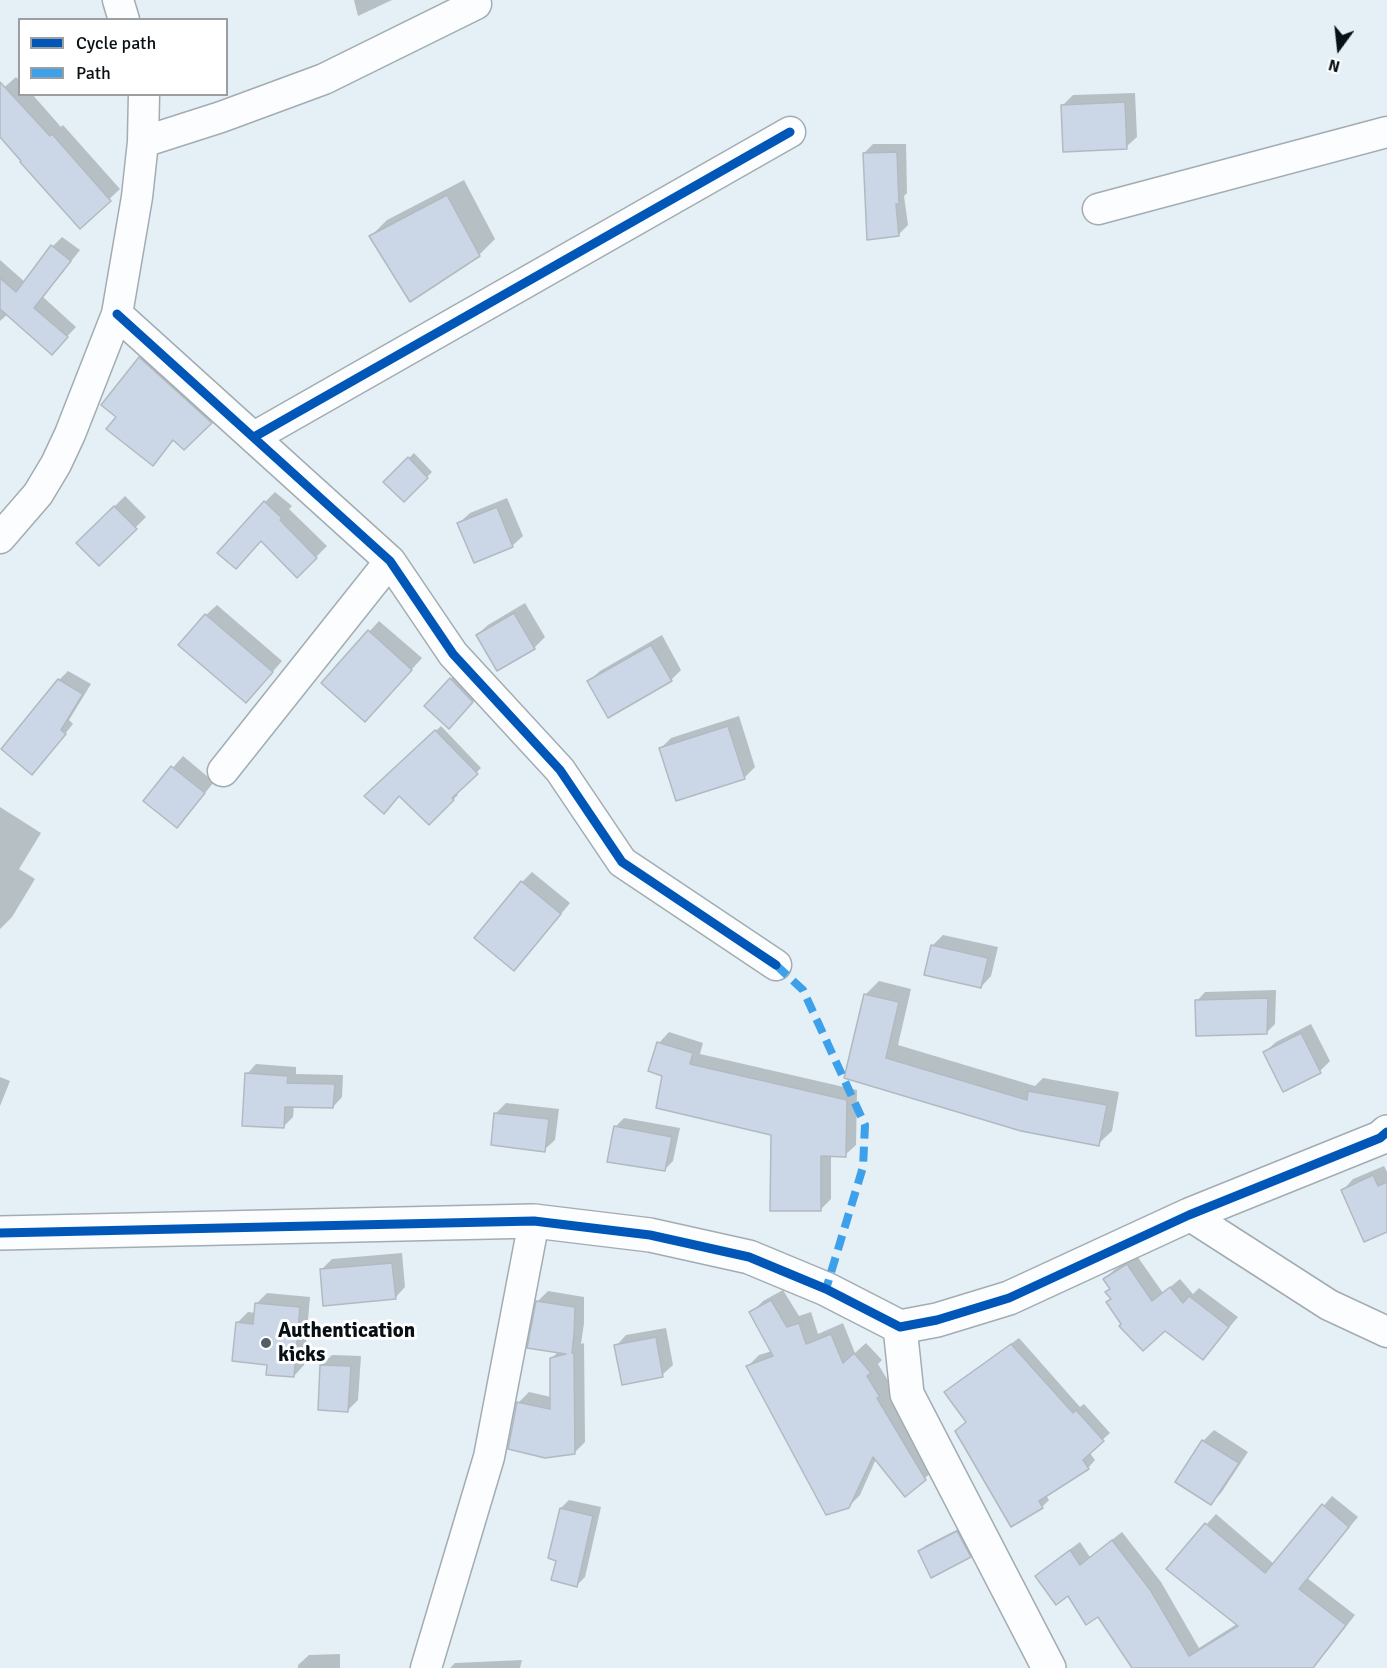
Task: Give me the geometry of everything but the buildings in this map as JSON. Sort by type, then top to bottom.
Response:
[{"type":"street","points":[[118,0],[123,18]]},
{"type":"street","points":[[143,142],[221,117],[324,79],[476,4]]},
{"type":"street","points":[[0,538],[38,494],[56,464],[117,314],[137,197],[143,142],[144,96]]},
{"type":"street","points":[[254,437],[790,132]]},
{"type":"street","points":[[1098,208],[1387,132]]},
{"type":"street","points":[[117,314],[390,561],[453,654],[560,770],[622,862],[776,965]]},
{"type":"street","points":[[222,771],[390,561]]},
{"type":"street","points":[[0,1233],[534,1221],[650,1235],[748,1257],[826,1289],[900,1327],[937,1320],[1009,1298],[1190,1215],[1380,1138],[1387,1132]]},
{"type":"street","points":[[1190,1215],[1329,1305],[1387,1332]]},
{"type":"street","points":[[426,1668],[489,1457],[534,1221]]},
{"type":"street","points":[[900,1327],[907,1394],[1049,1668]]},
{"type":"marked path","points":[[776,965],[803,990],[865,1125],[863,1167],[826,1289]]},
{"type":"cycle path","points":[[254,437],[790,132]]},
{"type":"cycle path","points":[[117,314],[390,561],[453,654],[560,770],[622,862],[776,965]]},
{"type":"cycle path","points":[[0,1233],[534,1221],[650,1235],[749,1257],[826,1289],[900,1327],[937,1320],[1009,1298],[1189,1215],[1380,1138],[1387,1132]]},
{"type":"place","name":"Authentication kicks","points":[[266,1343]]}]
